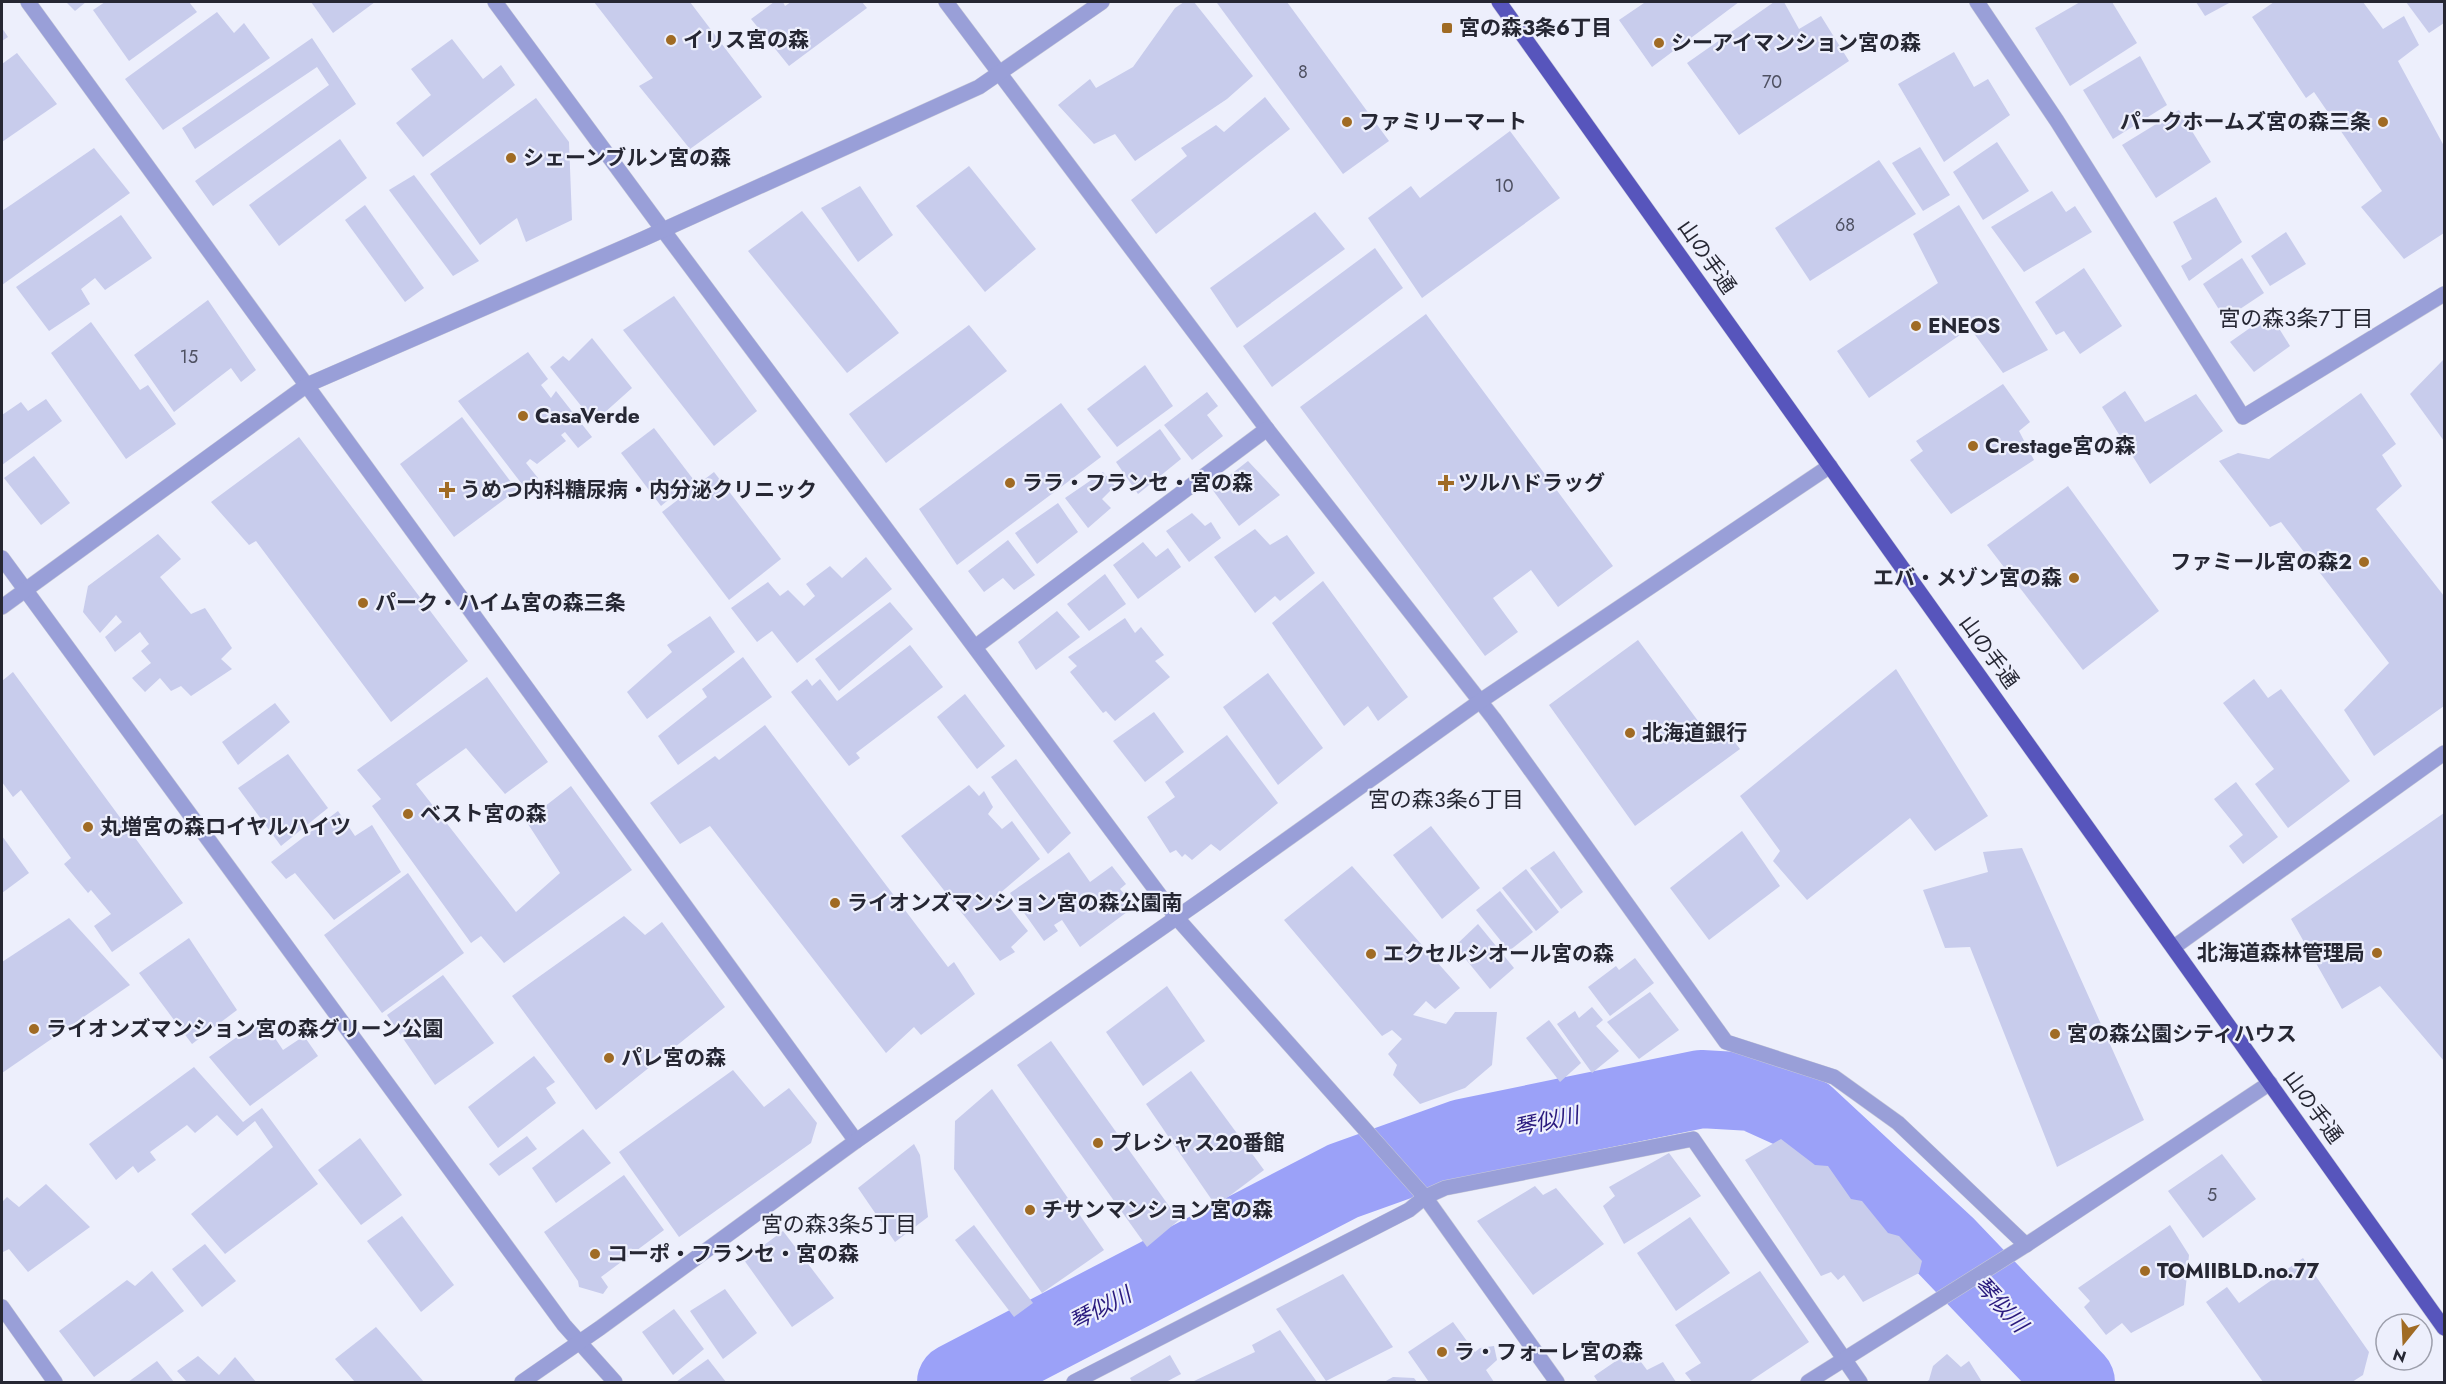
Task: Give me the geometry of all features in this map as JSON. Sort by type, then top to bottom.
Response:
[{"type":"main road","name":"山の手通","points":[[1499,2],[2445,1328]]},
{"type":"street","points":[[28,2],[856,1141]]},
{"type":"street","points":[[495,2],[1176,917],[1425,1197],[1557,1383]]},
{"type":"street","points":[[946,2],[1267,429],[1479,702],[1726,1042],[1834,1077],[1898,1123],[2026,1245]]},
{"type":"street","points":[[2,607],[306,385],[663,230],[979,87],[1102,2]]},
{"type":"street","points":[[1977,2],[2058,121],[2243,417],[2445,294]]},
{"type":"street","points":[[975,647],[1267,429]]},
{"type":"street","points":[[522,1383],[856,1141],[1479,702],[1830,466]]},
{"type":"street","points":[[2,558],[557,1316],[615,1383]]},
{"type":"street","points":[[2174,947],[2445,753]]},
{"type":"street","points":[[1808,1383],[2026,1245],[2270,1083]]},
{"type":"street","points":[[1074,1383],[1097,1378],[1409,1210],[1425,1197],[1445,1188],[1693,1139],[1860,1383]]},
{"type":"street","points":[[2,1307],[55,1383]]},
{"type":"building","points":[[66,2],[86,2],[75,11]]},
{"type":"building","points":[[105,2],[189,2],[197,12],[129,61],[93,10]]},
{"type":"building","points":[[311,2],[375,2],[333,33]]},
{"type":"building","name":"イリス宮の森","points":[[594,2],[690,2],[762,97],[690,149],[639,86],[653,78]]},
{"type":"building","points":[[774,2],[783,2],[785,6],[791,2],[862,2],[867,8],[789,66],[751,19]]},
{"type":"building","points":[[1184,2],[1194,2],[1253,76],[1227,99],[1135,161],[1115,134],[1094,144],[1058,105],[1090,79],[1096,88],[1133,67],[1175,8]]},
{"type":"building","points":[[1218,2],[1287,2],[1389,141],[1343,174]]},
{"type":"building","name":"シーアイマンション宮の森","points":[[1643,2],[1739,2],[1652,67],[1619,20]]},
{"type":"building","points":[[1774,2],[1784,2],[1799,29],[1821,16],[1849,61],[1739,135],[1687,63]]},
{"type":"building","points":[[2080,2],[2112,2],[2137,43],[2070,86],[2035,28]]},
{"type":"building","points":[[2196,2],[2231,2],[2205,16]]},
{"type":"building","name":"パークホームズ宮の森三条","points":[[2274,2],[2363,2],[2383,29],[2404,16],[2419,45],[2398,61],[2444,146],[2444,233],[2404,259],[2361,207],[2382,191],[2314,92],[2306,98],[2252,17]]},
{"type":"building","points":[[2406,2],[2444,2],[2444,23],[2429,33]]},
{"type":"building","points":[[217,12],[234,33],[244,23],[270,58],[163,130],[125,79]]},
{"type":"building","points":[[2,28],[8,37],[2,41]]},
{"type":"building","points":[[312,38],[356,104],[213,206],[195,181],[329,85],[317,67],[195,149],[182,128]]},
{"type":"building","points":[[452,39],[483,79],[501,65],[515,85],[423,157],[396,123],[431,95],[411,69]]},
{"type":"building","points":[[1954,52],[1974,87],[1988,79],[2010,115],[1944,162],[1898,84]]},
{"type":"building","points":[[17,53],[57,104],[2,142],[2,64]]},
{"type":"building","points":[[2140,56],[2167,105],[2113,139],[2083,90]]},
{"type":"building","points":[[1265,97],[1290,129],[1156,234],[1131,200],[1187,156],[1181,148],[1216,125],[1224,132]]},
{"type":"building","name":"シェーンブルン宮の森","points":[[536,98],[569,142],[572,220],[526,242],[517,218],[480,245],[430,174]]},
{"type":"building","points":[[2179,110],[2211,162],[2156,198],[2122,145]]},
{"type":"building","points":[[1510,131],[1560,198],[1422,298],[1368,218],[1411,186],[1420,198]]},
{"type":"building","points":[[340,139],[367,178],[279,246],[249,205]]},
{"type":"building","points":[[1997,142],[2029,191],[1983,220],[1953,172]]},
{"type":"building","points":[[1920,147],[1950,195],[1923,211],[1892,163]]},
{"type":"building","points":[[94,148],[130,193],[2,285],[2,211]]},
{"type":"building","points":[[1879,160],[1916,214],[1810,281],[1775,228]]},
{"type":"building","points":[[969,166],[1036,249],[985,292],[916,206]]},
{"type":"building","points":[[414,175],[479,261],[453,276],[389,190]]},
{"type":"building","points":[[860,186],[893,235],[858,262],[821,208]]},
{"type":"building","points":[[2052,191],[2066,212],[2075,206],[2092,232],[2024,272],[1991,227]]},
{"type":"building","points":[[2216,197],[2242,242],[2189,281],[2181,266],[2192,259],[2173,222]]},
{"type":"building","points":[[365,205],[424,288],[405,302],[345,220]]},
{"type":"building","points":[[1959,205],[2048,350],[2003,373],[1970,328],[1869,398],[1837,351],[1938,283],[1913,234]]},
{"type":"building","points":[[802,211],[899,333],[847,373],[748,251]]},
{"type":"building","points":[[1315,212],[1345,249],[1237,328],[1210,288]]},
{"type":"building","points":[[121,215],[152,258],[105,290],[95,278],[81,289],[90,304],[49,331],[16,287]]},
{"type":"building","points":[[2286,232],[2306,264],[2270,286],[2251,256]]},
{"type":"building","points":[[1375,248],[1403,288],[1272,387],[1243,346]]},
{"type":"building","points":[[2242,258],[2264,293],[2225,319],[2203,284]]},
{"type":"building","points":[[2084,268],[2122,326],[2080,354],[2064,331],[2056,335],[2035,302]]},
{"type":"building","points":[[674,296],[757,411],[714,446],[623,330]]},
{"type":"building","points":[[208,300],[256,370],[241,382],[231,368],[174,412],[134,355]]},
{"type":"building","points":[[1426,314],[1613,566],[1558,607],[1531,570],[1493,598],[1518,632],[1485,656],[1300,407]]},
{"type":"building","points":[[2270,314],[2290,346],[2254,372],[2230,342]]},
{"type":"building","points":[[91,322],[140,390],[148,385],[176,424],[126,459],[51,353]]},
{"type":"building","points":[[969,325],[1007,371],[886,463],[849,414]]},
{"type":"building","points":[[592,338],[632,388],[594,422],[550,367],[563,356],[569,361]]},
{"type":"building","name":"CasaVerde","points":[[528,352],[548,379],[541,385],[551,398],[556,391],[592,437],[578,448],[565,432],[561,435],[566,441],[537,464],[530,459],[526,463],[538,478],[525,488],[458,401]]},
{"type":"building","points":[[2444,359],[2444,441],[2410,394]]},
{"type":"building","points":[[1145,365],[1173,406],[1117,447],[1087,409]]},
{"type":"building","name":"Crestage宮の森","points":[[2003,384],[2030,422],[2019,431],[2034,460],[1951,514],[1910,460],[1923,451],[1916,441]]},
{"type":"building","points":[[2125,391],[2145,422],[2196,394],[2223,431],[2150,484],[2102,407]]},
{"type":"building","points":[[1207,392],[1218,406],[1207,415],[1223,436],[1192,460],[1164,425]]},
{"type":"building","name":"ファミール宮の森2","points":[[2361,393],[2396,444],[2382,455],[2402,486],[2376,509],[2444,596],[2444,706],[2374,756],[2344,710],[2389,663],[2281,522],[2270,527],[2219,461],[2238,453],[2269,459]]},
{"type":"building","points":[[46,399],[62,421],[2,465],[2,415],[21,402],[28,411]]},
{"type":"building","name":"ララ・フランセ・宮の森","points":[[1061,403],[1101,457],[957,565],[919,509]]},
{"type":"building","points":[[462,417],[517,490],[454,537],[400,464]]},
{"type":"building","points":[[654,428],[693,479],[661,506],[621,453]]},
{"type":"building","points":[[1160,429],[1181,459],[1138,494],[1116,462]]},
{"type":"building","name":"パーク・ハイム宮の森三条","points":[[299,437],[468,661],[391,722],[256,541],[249,545],[211,502]]},
{"type":"building","points":[[34,456],[70,503],[41,525],[4,478]]},
{"type":"building","points":[[1248,461],[1280,495],[1239,526],[1212,489]]},
{"type":"building","points":[[714,472],[781,559],[729,600],[662,512]]},
{"type":"building","points":[[1103,472],[1115,486],[1102,499],[1111,508],[1088,528],[1065,498]]},
{"type":"building","name":"エバ・メゾン宮の森","points":[[2068,486],[2159,611],[2083,670],[1987,545]]},
{"type":"building","points":[[1058,503],[1078,532],[1037,564],[1015,533]]},
{"type":"building","points":[[1192,513],[1205,526],[1211,522],[1221,538],[1189,562],[1166,531]]},
{"type":"building","points":[[1255,529],[1270,545],[1287,535],[1315,573],[1280,601],[1275,596],[1255,613],[1214,557]]},
{"type":"building","points":[[158,534],[181,559],[160,577],[191,614],[205,608],[232,648],[221,659],[232,669],[191,696],[181,686],[171,691],[160,678],[145,692],[132,678],[151,663],[141,651],[149,644],[140,632],[115,652],[105,637],[122,622],[116,615],[100,633],[83,612],[88,586]]},
{"type":"building","points":[[1008,540],[1035,575],[1014,590],[1003,578],[984,592],[968,571]]},
{"type":"building","points":[[1143,542],[1156,557],[1168,548],[1181,567],[1138,599],[1113,565]]},
{"type":"building","points":[[866,557],[892,589],[797,663],[772,631],[757,642],[731,608],[768,582],[780,596],[788,590],[804,606],[815,596],[806,584],[830,566],[842,578]]},
{"type":"building","points":[[1105,574],[1126,604],[1089,631],[1067,604]]},
{"type":"building","points":[[1323,581],[1408,697],[1378,721],[1368,706],[1344,726],[1272,623]]},
{"type":"building","points":[[890,602],[913,629],[839,691],[815,659]]},
{"type":"building","points":[[1057,611],[1080,637],[1036,670],[1018,642]]},
{"type":"building","points":[[710,616],[735,652],[647,719],[627,692],[672,652],[667,645]]},
{"type":"building","points":[[1125,618],[1135,633],[1141,627],[1164,655],[1155,661],[1170,677],[1115,721],[1106,711],[1103,713],[1070,672],[1077,666],[1068,657]]},
{"type":"building","points":[[1638,640],[1704,729],[1719,722],[1740,749],[1635,826],[1549,705]]},
{"type":"building","points":[[910,645],[943,687],[856,753],[860,758],[849,766],[791,692],[807,679],[812,686],[820,679],[837,701]]},
{"type":"building","points":[[743,657],[772,697],[678,765],[658,736],[707,697],[702,689]]},
{"type":"building","points":[[1896,669],[1988,816],[1935,851],[1910,818],[1807,900],[1773,861],[1780,851],[1740,796]]},
{"type":"building","name":"丸増宮の森ロイヤルハイツ","points":[[13,672],[183,903],[112,952],[94,926],[111,914],[91,890],[88,893],[64,864],[71,858],[21,790],[13,797],[2,782],[2,681]]},
{"type":"building","points":[[1268,673],[1323,748],[1278,785],[1223,707]]},
{"type":"building","name":"ベスト宮の森","points":[[487,677],[548,762],[505,794],[466,748],[416,784],[516,912],[560,873],[526,821],[571,786],[632,870],[504,963],[481,936],[471,943],[372,806],[381,799],[357,770]]},
{"type":"building","points":[[2254,679],[2268,698],[2281,689],[2350,781],[2288,828],[2255,784],[2274,769],[2223,703]]},
{"type":"building","points":[[965,694],[1005,746],[977,769],[937,717]]},
{"type":"building","points":[[275,703],[290,722],[238,765],[222,742]]},
{"type":"building","points":[[1154,712],[1184,752],[1145,782],[1113,741]]},
{"type":"building","name":"ライオンズマンション宮の森公園南","points":[[765,725],[948,967],[954,962],[975,994],[921,1035],[914,1027],[886,1053],[710,826],[680,844],[650,803],[715,756],[719,760]]},
{"type":"building","points":[[1227,735],[1278,803],[1220,851],[1211,844],[1192,860],[1185,854],[1182,857],[1176,850],[1170,853],[1147,817],[1175,797],[1165,782]]},
{"type":"building","points":[[288,754],[328,808],[281,846],[238,788]]},
{"type":"building","points":[[1016,759],[1071,833],[1048,854],[991,777]]},
{"type":"building","points":[[2236,782],[2278,837],[2243,864],[2229,846],[2243,835],[2214,799]]},
{"type":"building","points":[[969,785],[979,796],[984,791],[993,807],[988,814],[1002,829],[1012,821],[1040,859],[999,894],[1028,931],[1011,947],[1015,952],[1000,961],[901,836]]},
{"type":"building","points":[[338,811],[355,836],[372,825],[401,872],[334,920],[295,873],[286,879],[271,862]]},
{"type":"building","name":"北海道森林管理局","points":[[2444,813],[2444,1061],[2380,986],[2342,1009],[2291,919]]},
{"type":"building","points":[[1431,826],[1480,888],[1442,919],[1393,855]]},
{"type":"building","points":[[1742,831],[1780,886],[1709,940],[1670,888]]},
{"type":"building","points":[[2,836],[29,873],[2,893]]},
{"type":"building","name":"宮の森公園シティハウス","points":[[2022,848],[2144,1120],[2057,1167],[1970,947],[1945,948],[1923,890],[1988,872],[1983,852]]},
{"type":"building","points":[[1554,851],[1583,892],[1561,909],[1530,868]]},
{"type":"building","points":[[1069,852],[1090,882],[1112,866],[1126,884],[1120,889],[1135,906],[1080,947],[1062,920],[1054,925],[1058,931],[1044,941],[1010,893]]},
{"type":"building","name":"エクセルシオール宮の森","points":[[1352,866],[1460,988],[1435,1009],[1426,1001],[1413,1015],[1446,1024],[1455,1012],[1497,1012],[1492,1065],[1465,1088],[1420,1104],[1393,1075],[1397,1065],[1388,1054],[1402,1039],[1392,1030],[1382,1036],[1284,920]]},
{"type":"building","points":[[1526,869],[1559,912],[1536,931],[1502,888]]},
{"type":"building","points":[[408,873],[464,953],[382,1013],[324,935]]},
{"type":"building","points":[[1500,891],[1533,932],[1509,951],[1476,910]]},
{"type":"building","name":"パレ宮の森","points":[[624,916],[645,935],[662,922],[725,1007],[596,1110],[512,996]]},
{"type":"building","name":"ライオンズマンション宮の森グリーン公園","points":[[69,918],[130,985],[2,1073],[2,962]]},
{"type":"building","points":[[1478,924],[1514,968],[1490,989],[1455,946]]},
{"type":"building","points":[[189,938],[237,1010],[192,1044],[139,973]]},
{"type":"building","points":[[1635,958],[1654,983],[1610,1016],[1588,987],[1616,966],[1619,970]]},
{"type":"building","points":[[443,975],[494,1043],[435,1085],[387,1015]]},
{"type":"building","points":[[1167,986],[1205,1041],[1143,1086],[1106,1032]]},
{"type":"building","points":[[1650,992],[1679,1030],[1639,1059],[1607,1022]]},
{"type":"building","points":[[1592,1007],[1603,1020],[1596,1026],[1619,1051],[1592,1073],[1557,1024],[1575,1011],[1579,1018]]},
{"type":"building","points":[[262,1019],[283,1050],[304,1036],[318,1056],[250,1106],[209,1057]]},
{"type":"building","points":[[1549,1020],[1581,1063],[1560,1082],[1526,1038]]},
{"type":"building","name":"プレシャス20番館","points":[[1051,1041],[1179,1220],[1147,1247],[1017,1065]]},
{"type":"building","points":[[534,1056],[555,1082],[546,1088],[556,1103],[498,1148],[468,1107]]},
{"type":"building","points":[[194,1067],[243,1122],[262,1108],[318,1184],[225,1254],[191,1214],[273,1147],[255,1121],[237,1136],[217,1115],[195,1133],[187,1125],[150,1152],[156,1160],[138,1173],[133,1166],[116,1180],[89,1144]]},
{"type":"building","points":[[733,1070],[764,1107],[789,1088],[817,1123],[811,1143],[679,1237],[619,1152]]},
{"type":"building","points":[[1191,1071],[1264,1170],[1216,1206],[1146,1104]]},
{"type":"building","name":"チサンマンション宮の森","points":[[992,1089],[1104,1250],[1042,1293],[954,1169],[955,1121]]},
{"type":"building","points":[[583,1129],[611,1163],[556,1203],[532,1168]]},
{"type":"building","points":[[527,1136],[537,1149],[499,1176],[489,1164]]},
{"type":"building","points":[[360,1138],[402,1195],[361,1225],[318,1170]]},
{"type":"building","points":[[1781,1139],[1815,1165],[1828,1166],[1851,1199],[1862,1201],[1888,1233],[1899,1236],[1922,1261],[1919,1273],[1863,1302],[1844,1275],[1838,1280],[1831,1272],[1821,1276],[1745,1160]]},
{"type":"building","points":[[914,1144],[920,1155],[928,1217],[895,1242],[858,1188]]},
{"type":"building","points":[[1669,1153],[1701,1196],[1624,1244],[1603,1206],[1615,1196],[1609,1187]]},
{"type":"building","points":[[2222,1154],[2256,1199],[2203,1238],[2168,1191]]},
{"type":"building","name":"コーポ・フランセ・宮の森","points":[[624,1175],[664,1230],[601,1277],[608,1287],[603,1294],[579,1287],[578,1281],[544,1232]]},
{"type":"building","points":[[46,1184],[90,1227],[28,1272],[9,1249],[3,1252],[2,1250],[2,1202],[7,1197],[19,1207]]},
{"type":"building","points":[[1535,1186],[1543,1195],[1556,1188],[1604,1244],[1533,1295],[1477,1221]]},
{"type":"building","points":[[402,1216],[454,1285],[421,1312],[367,1241]]},
{"type":"building","points":[[1690,1217],[1730,1273],[1676,1311],[1637,1253]]},
{"type":"building","points":[[974,1225],[1033,1303],[1014,1317],[955,1240]]},
{"type":"building","name":"TOMIIBLD.no.77","points":[[2170,1225],[2189,1255],[2184,1305],[2131,1333],[2122,1323],[2106,1335],[2084,1307],[2090,1301],[2078,1288]]},
{"type":"building","points":[[783,1231],[834,1298],[792,1327],[744,1260]]},
{"type":"building","points":[[205,1244],[236,1281],[202,1307],[172,1269]]},
{"type":"building","points":[[2303,1258],[2369,1352],[2363,1375],[2352,1382],[2263,1382],[2206,1302],[2227,1287],[2239,1303]]},
{"type":"building","points":[[152,1271],[184,1311],[94,1377],[59,1331],[127,1280],[135,1286]]},
{"type":"building","points":[[1760,1271],[1809,1342],[1749,1382],[1692,1382],[1685,1373],[1701,1363],[1675,1325]]},
{"type":"building","points":[[1343,1274],[1393,1347],[1326,1381],[1276,1309]]},
{"type":"building","points":[[725,1289],[757,1333],[723,1359],[690,1311]]},
{"type":"building","points":[[674,1309],[704,1349],[673,1375],[642,1332]]},
{"type":"building","name":"ラ・フォーレ宮の森","points":[[1453,1322],[1475,1352],[1480,1348],[1494,1346],[1497,1360],[1486,1370],[1494,1382],[1429,1382],[1408,1352]]},
{"type":"building","points":[[376,1327],[424,1382],[355,1382],[335,1359]]},
{"type":"building","points":[[1280,1330],[1317,1382],[1192,1382],[1255,1352],[1252,1345]]},
{"type":"building","points":[[1632,1350],[1647,1370],[1663,1362],[1676,1382],[1598,1382],[1594,1376]]},
{"type":"building","points":[[1947,1354],[1961,1367],[1969,1361],[1982,1382],[1926,1382],[1929,1380],[1933,1366]]},
{"type":"building","points":[[1170,1355],[1181,1374],[1166,1382],[1132,1382],[1130,1378]]},
{"type":"building","points":[[198,1356],[219,1375],[235,1357],[256,1382],[187,1382],[177,1371]]},
{"type":"building","points":[[708,1359],[726,1382],[676,1382]]},
{"type":"building","points":[[157,1361],[174,1382],[128,1382]]},
{"type":"building","points":[[1393,1377],[1414,1378],[1417,1382],[1384,1382]]},
{"type":"waterway","name":"琴似川","points":[[956,1382],[1343,1181],[1463,1138],[1701,1089],[1753,1092],[1806,1116],[1945,1245],[2076,1382]]},
{"type":"place","name":"宮の森3条6丁目","points":[[1447,28]]},
{"type":"place","name":"イリス宮の森","points":[[671,40]]},
{"type":"place","name":"シーアイマンション宮の森","points":[[1659,43]]},
{"type":"place","name":"ファミリーマート","points":[[1347,122]]},
{"type":"place","name":"パークホームズ宮の森三条","points":[[2383,122]]},
{"type":"place","name":"シェーンブルン宮の森","points":[[511,158]]},
{"type":"place","name":"ENEOS","points":[[1916,326]]},
{"type":"place","name":"CasaVerde","points":[[523,416]]},
{"type":"place","name":"Crestage宮の森","points":[[1973,446]]},
{"type":"place","name":"ララ・フランセ・宮の森","points":[[1010,483]]},
{"type":"place","name":"ツルハドラッグ","points":[[1446,483]]},
{"type":"place","name":"うめつ内科糖尿病・内分泌クリニック","points":[[447,490]]},
{"type":"place","name":"ファミール宮の森2","points":[[2364,562]]},
{"type":"place","name":"エバ・メゾン宮の森","points":[[2074,578]]},
{"type":"place","name":"パーク・ハイム宮の森三条","points":[[363,603]]},
{"type":"place","name":"北海道銀行","points":[[1630,733]]},
{"type":"place","name":"ベスト宮の森","points":[[408,814]]},
{"type":"place","name":"丸増宮の森ロイヤルハイツ","points":[[88,827]]},
{"type":"place","name":"ライオンズマンション宮の森公園南","points":[[835,903]]},
{"type":"place","name":"北海道森林管理局","points":[[2377,953]]},
{"type":"place","name":"エクセルシオール宮の森","points":[[1371,954]]},
{"type":"place","name":"ライオンズマンション宮の森グリーン公園","points":[[34,1029]]},
{"type":"place","name":"宮の森公園シティハウス","points":[[2055,1034]]},
{"type":"place","name":"パレ宮の森","points":[[609,1058]]},
{"type":"place","name":"プレシャス20番館","points":[[1098,1143]]},
{"type":"place","name":"チサンマンション宮の森","points":[[1030,1210]]},
{"type":"place","name":"コーポ・フランセ・宮の森","points":[[595,1254]]},
{"type":"place","name":"TOMIIBLD.no.77","points":[[2145,1271]]},
{"type":"place","name":"ラ・フォーレ宮の森","points":[[1442,1352]]},
{"type":"district","name":"宮の森3条7丁目","points":[[2296,318]]},
{"type":"district","name":"宮の森3条6丁目","points":[[1446,799]]},
{"type":"district","name":"宮の森3条5丁目","points":[[839,1224]]}]
